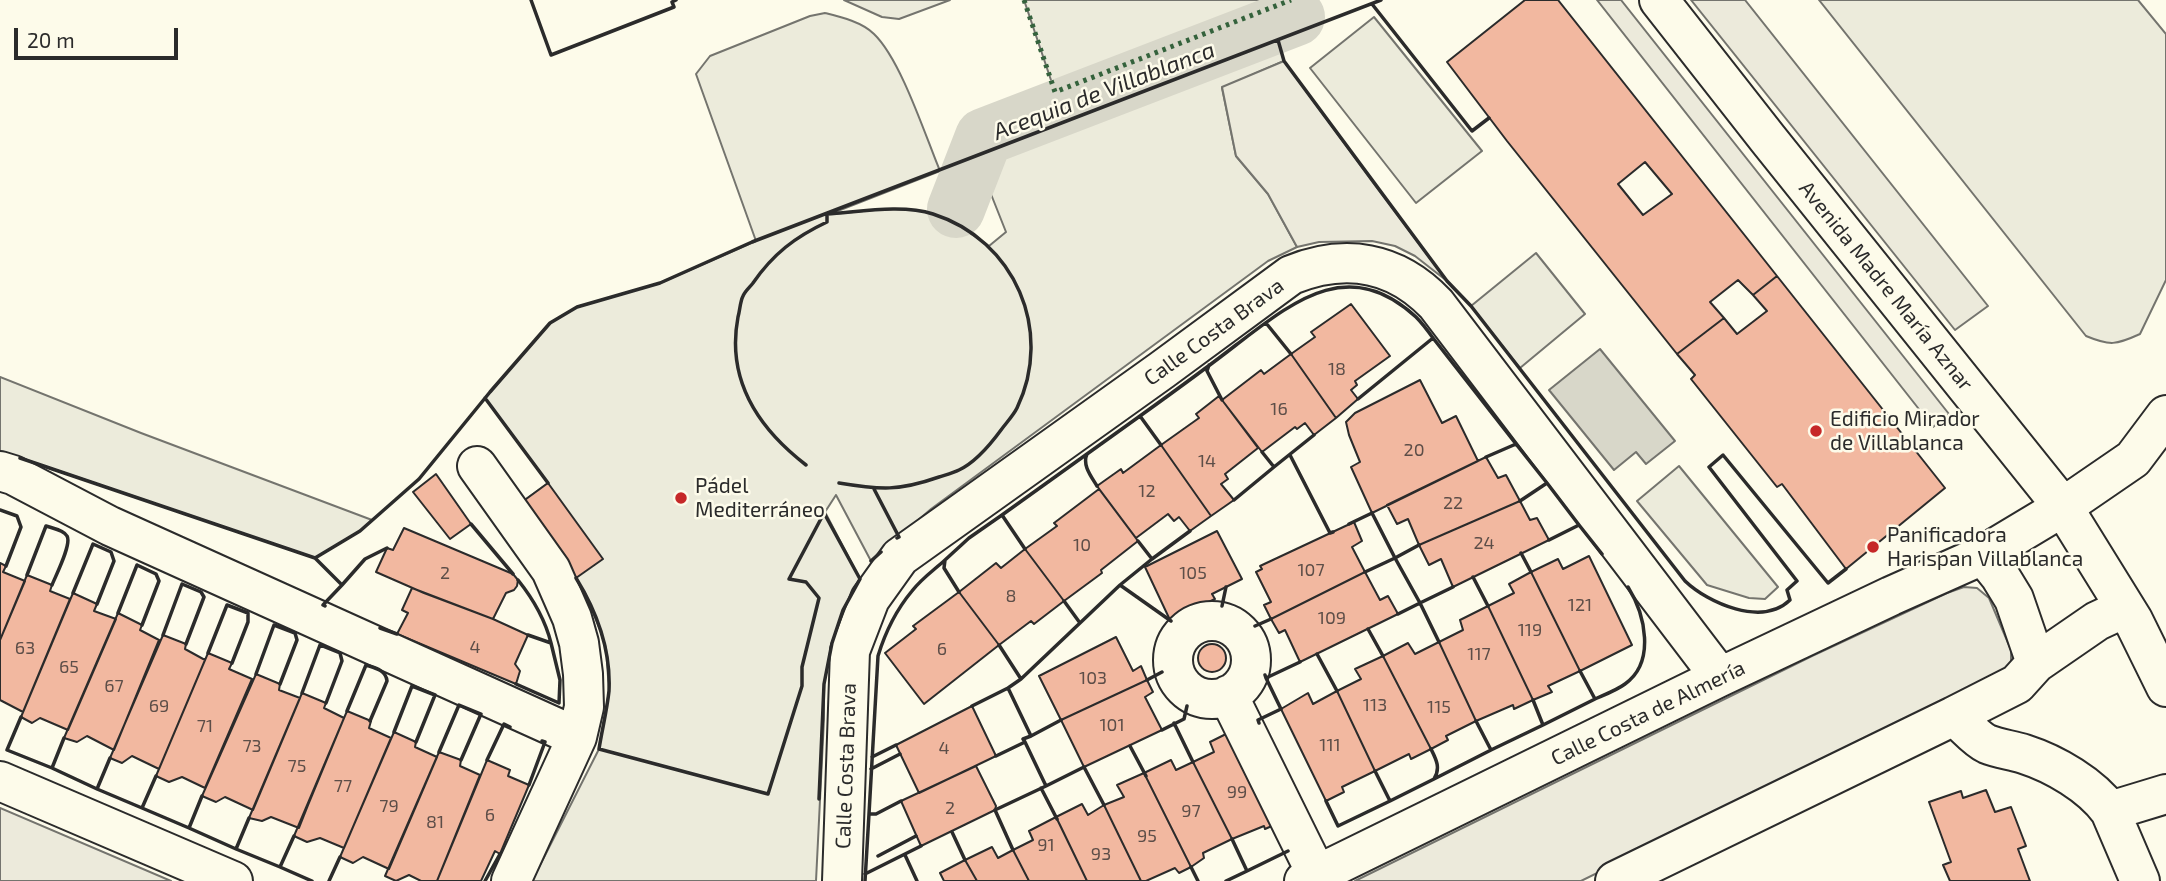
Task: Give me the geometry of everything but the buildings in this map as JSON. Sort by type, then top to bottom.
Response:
[{"type":"street","name":"Avenida Madre María Aznar","points":[[1659,0],[2063,507],[2133,620],[2166,687]]},
{"type":"street","name":"Calle Costa Brava","points":[[842,881],[849,651],[870,599],[900,558],[1291,275],[1307,269],[1358,262],[1389,271],[1424,291],[1720,677]]},
{"type":"street","name":"Calle Costa de Almería","points":[[1228,695],[1310,878],[1720,677],[1983,555],[2063,507],[2133,459],[2166,415]]},
{"type":"street","points":[[477,466],[551,570],[572,618],[583,674],[584,707],[577,737],[511,881]]},
{"type":"street","points":[[0,471],[13,475],[110,526],[577,737]]},
{"type":"street","points":[[1983,555],[2014,598],[2036,663]]},
{"type":"street","points":[[1615,881],[2017,684],[2036,663],[2097,621],[2125,608]]},
{"type":"street","points":[[1954,716],[1985,744],[2045,762],[2103,800],[2140,881]]},
{"type":"street","points":[[0,781],[233,881]]},
{"type":"street","points":[[2110,811],[2166,794]]},
{"type":"shaded area","points":[[844,0],[950,0],[899,19],[882,17]]},
{"type":"shaded area","points":[[1024,0],[1291,0],[1055,92]]},
{"type":"shaded area","points":[[1597,0],[1621,0],[1949,414],[1933,427]]},
{"type":"shaded area","points":[[1691,0],[1745,0],[1988,306],[1955,330]]},
{"type":"shaded area","points":[[1819,0],[2138,0],[2166,34],[2166,280],[2140,334],[2113,343],[2086,336]]},
{"type":"shaded area","points":[[825,13],[864,26],[884,46],[903,79],[940,171],[830,214],[881,210],[921,211],[948,220],[989,246],[1006,232],[983,174],[995,150],[1278,40],[1284,61],[1222,88],[1236,156],[1268,194],[1297,247],[1268,261],[931,509],[871,561],[836,495],[825,512],[860,579],[843,610],[832,643],[824,684],[816,881],[532,881],[599,749],[609,691],[606,648],[585,593],[522,502],[548,483],[485,398],[550,323],[577,307],[660,283],[756,241],[696,74],[710,56],[810,16]]},
{"type":"shaded area","points":[[1374,17],[1482,151],[1416,203],[1310,68]]},
{"type":"shaded area","points":[[1284,61],[1447,281],[1415,256],[1395,246],[1372,241],[1319,242],[1297,247],[1268,194],[1236,156],[1222,87]]},
{"type":"shaded area","points":[[1536,253],[1585,314],[1520,368],[1471,306]]},
{"type":"shaded area","points":[[1600,349],[1675,441],[1646,464],[1636,452],[1614,470],[1549,390]]},
{"type":"shaded area","points":[[0,377],[372,520],[360,531],[315,558],[0,451]]},
{"type":"shaded area","points":[[1679,466],[1778,587],[1765,599],[1749,598],[1707,585],[1637,501]]},
{"type":"shaded area","points":[[1964,587],[1977,588],[1989,598],[2011,650],[2011,663],[2000,675],[1581,881],[1355,881],[1812,656]]},
{"type":"shaded area","points":[[0,808],[171,881],[0,881]]},
{"type":"waterway","name":"Acequia de Villablanca","points":[[956,209],[984,137],[1296,17]]},
{"type":"hedge","points":[[1024,0],[1055,92],[1291,0]]},
{"type":"wall","points":[[531,0],[551,55],[674,7],[672,2],[676,0]]},
{"type":"wall","points":[[20,458],[315,558],[360,531],[419,479],[550,323],[577,307],[660,283],[752,242],[1381,0]]},
{"type":"wall","points":[[1372,4],[1472,131],[1489,118]]},
{"type":"wall","points":[[1278,40],[1284,61],[1447,281],[1471,306],[1685,581],[1721,604],[1751,612],[1765,612],[1790,600],[1787,590],[1797,581],[1709,467],[1723,455],[1828,583],[1846,569]]},
{"type":"wall","points":[[806,465],[789,451],[760,419],[742,382],[737,362],[736,340],[738,317],[745,292],[768,263],[786,247],[827,222],[827,214],[880,210],[921,211],[962,227],[986,244],[1005,267],[1020,292],[1028,320],[1031,349],[1027,379],[1017,408],[982,453],[957,471],[901,487],[879,488],[839,483]]},
{"type":"wall","points":[[1140,416],[1279,313],[1323,291],[1345,287],[1368,289],[1391,299],[1416,317],[1433,338]]},
{"type":"wall","points":[[1266,323],[1291,354]]},
{"type":"wall","points":[[1358,399],[1433,338],[1516,444]]},
{"type":"wall","points":[[1209,365],[1207,371],[1222,400]]},
{"type":"wall","points":[[485,398],[548,483]]},
{"type":"wall","points":[[1087,454],[1140,416],[1161,445]]},
{"type":"wall","points":[[1262,452],[1274,467],[1314,435]]},
{"type":"wall","points":[[1486,457],[1516,444],[1547,483]]},
{"type":"wall","points":[[1002,515],[1087,454],[1086,466],[1097,486]]},
{"type":"wall","points":[[1290,455],[1330,533],[1333,532]]},
{"type":"wall","points":[[1234,500],[1274,467]]},
{"type":"wall","points":[[1520,501],[1547,483],[1579,525]]},
{"type":"wall","points":[[874,489],[899,537],[897,538]]},
{"type":"wall","points":[[0,510],[17,516],[21,527],[6,566]]},
{"type":"wall","points":[[576,578],[596,618],[608,661],[609,691],[599,749],[768,794],[802,686],[802,667],[819,598],[806,582],[789,579],[824,513],[860,579],[843,610],[832,643],[824,684],[819,799]]},
{"type":"wall","points":[[1349,524],[1372,513],[1395,558],[1419,545]]},
{"type":"wall","points":[[945,560],[969,538],[1002,515],[1025,549]]},
{"type":"wall","points":[[471,524],[513,574]]},
{"type":"wall","points":[[1549,540],[1579,525],[1602,554]]},
{"type":"wall","points":[[27,575],[46,526],[58,530],[65,534],[68,540],[66,552],[52,585]]},
{"type":"wall","points":[[1152,559],[1190,531]]},
{"type":"wall","points":[[1080,623],[1152,559],[1138,541]]},
{"type":"wall","points":[[73,593],[93,544],[111,552],[114,561],[97,604]]},
{"type":"wall","points":[[315,558],[342,585],[365,559],[387,548]]},
{"type":"wall","points":[[871,561],[881,552]]},
{"type":"wall","points":[[1521,553],[1531,572]]},
{"type":"wall","points":[[1365,572],[1395,558],[1420,603],[1453,587]]},
{"type":"wall","points":[[901,801],[876,814],[869,814],[878,656],[892,622],[907,598],[919,582],[945,560],[944,568],[959,592]]},
{"type":"wall","points":[[118,613],[137,565],[156,574],[159,581],[142,625]]},
{"type":"wall","points":[[1473,577],[1488,606]]},
{"type":"wall","points":[[518,580],[538,610],[551,643],[528,635]]},
{"type":"wall","points":[[163,635],[182,584],[201,592],[204,597],[186,644]]},
{"type":"wall","points":[[325,606],[323,605],[342,585]]},
{"type":"wall","points":[[1120,585],[1171,621]]},
{"type":"wall","points":[[1222,606],[1226,587]]},
{"type":"wall","points":[[1580,671],[1595,699],[1622,686],[1635,675],[1644,651],[1643,624],[1628,587]]},
{"type":"wall","points":[[1021,679],[1080,623],[1064,601]]},
{"type":"wall","points":[[1398,614],[1420,603],[1439,642]]},
{"type":"wall","points":[[208,653],[227,605],[248,613],[248,622],[232,663]]},
{"type":"wall","points":[[1255,626],[1271,619]]},
{"type":"wall","points":[[256,674],[274,625],[295,633],[297,640],[280,684]]},
{"type":"wall","points":[[380,628],[397,634]]},
{"type":"wall","points":[[1368,629],[1383,656]]},
{"type":"wall","points":[[516,684],[559,703],[560,680],[551,643]]},
{"type":"wall","points":[[302,693],[320,645],[340,653],[342,661],[326,703]]},
{"type":"wall","points":[[972,706],[1021,679],[999,645]]},
{"type":"wall","points":[[1317,654],[1337,691]]},
{"type":"wall","points":[[1265,675],[1266,678],[1300,662]]},
{"type":"wall","points":[[347,711],[366,665],[376,668],[385,674],[387,681],[370,721]]},
{"type":"wall","points":[[1147,680],[1162,672]]},
{"type":"wall","points":[[1259,723],[1258,720],[1281,709],[1266,678]]},
{"type":"wall","points":[[394,732],[412,686],[435,695],[416,742]]},
{"type":"wall","points":[[996,756],[1025,742],[1023,739],[1031,736],[1008,688]]},
{"type":"wall","points":[[1533,700],[1543,725],[1595,699]]},
{"type":"wall","points":[[439,752],[459,705],[481,714],[461,760]]},
{"type":"wall","points":[[1162,730],[1184,719],[1187,706]]},
{"type":"wall","points":[[21,717],[7,750],[52,768]]},
{"type":"wall","points":[[1031,736],[1061,720]]},
{"type":"wall","points":[[1476,721],[1491,750],[1543,725]]},
{"type":"wall","points":[[1174,723],[1193,762]]},
{"type":"wall","points":[[487,760],[504,724],[510,727]]},
{"type":"wall","points":[[64,738],[52,768],[97,789]]},
{"type":"wall","points":[[529,785],[545,742],[542,741]]},
{"type":"wall","points":[[1013,850],[995,810],[1046,786],[1025,742]]},
{"type":"wall","points":[[872,757],[896,745]]},
{"type":"wall","points":[[1130,746],[1146,776]]},
{"type":"wall","points":[[1431,749],[1437,767],[1434,779],[1491,750]]},
{"type":"wall","points":[[871,769],[900,754]]},
{"type":"wall","points":[[110,758],[97,789],[142,808]]},
{"type":"wall","points":[[1046,786],[1084,767],[1104,805]]},
{"type":"wall","points":[[1326,801],[1338,826],[1390,801],[1375,771]]},
{"type":"wall","points":[[156,776],[142,808],[189,828]]},
{"type":"wall","points":[[1390,801],[1434,779]]},
{"type":"wall","points":[[1041,788],[1057,819]]},
{"type":"wall","points":[[202,796],[189,828],[236,849]]},
{"type":"wall","points":[[865,881],[869,814]]},
{"type":"wall","points":[[249,818],[236,849],[280,867]]},
{"type":"wall","points":[[952,832],[965,860]]},
{"type":"wall","points":[[294,836],[280,867],[312,881]]},
{"type":"wall","points":[[878,856],[916,836]]},
{"type":"wall","points":[[1232,839],[1247,871],[1288,851]]},
{"type":"wall","points":[[865,874],[921,846]]},
{"type":"wall","points":[[485,881],[500,854]]},
{"type":"wall","points":[[905,855],[917,881]]},
{"type":"wall","points":[[329,881],[340,857]]},
{"type":"wall","points":[[1191,867],[1198,881]]},
{"type":"wall","points":[[1226,881],[1247,871]]},
{"type":"place","name":"Edificio Mirador de Villablanca","points":[[1816,431]]},
{"type":"place","name":"Pádel Mediterráneo","points":[[681,498]]},
{"type":"place","name":"Panificadora Harispan Villablanca","points":[[1873,547]]}]
